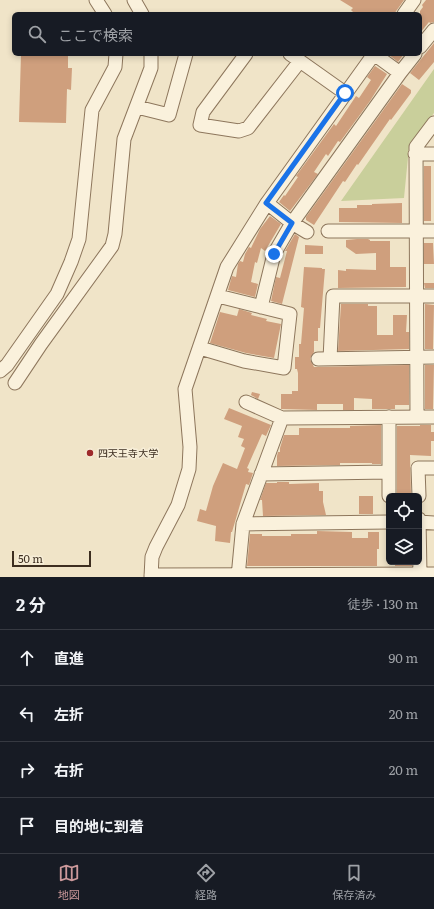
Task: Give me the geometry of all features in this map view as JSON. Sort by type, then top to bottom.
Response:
[{"type":"street","points":[[96,0],[104,12]]},
{"type":"street","points":[[134,0],[141,12]]},
{"type":"street","points":[[405,12],[414,0]]},
{"type":"street","points":[[422,45],[434,30]]},
{"type":"street","points":[[0,371],[7,364],[57,294],[71,262],[79,239],[92,110],[115,67],[116,56]]},
{"type":"street","points":[[15,383],[41,344],[112,246],[115,234],[124,139],[152,68],[151,56]]},
{"type":"street","points":[[137,107],[169,115],[185,56]]},
{"type":"street","points":[[245,56],[203,112],[200,125],[239,130],[248,128],[295,57],[345,93]]},
{"type":"street","points":[[373,56],[266,203],[227,268],[185,389],[190,447],[189,469],[178,505],[152,557],[151,576],[238,576],[390,571],[434,574]]},
{"type":"street","points":[[377,56],[400,73]]},
{"type":"street","points":[[261,307],[274,254],[292,223],[413,56]]},
{"type":"street","points":[[417,417],[416,147],[434,123]]},
{"type":"street","points":[[416,154],[434,154]]},
{"type":"street","points":[[266,203],[292,223],[307,232]]},
{"type":"street","points":[[328,231],[434,231]]},
{"type":"street","points":[[200,348],[244,361],[284,368],[290,314],[218,296]]},
{"type":"street","points":[[434,296],[333,296],[324,359],[434,357]]},
{"type":"street","points":[[246,402],[282,418],[434,416]]},
{"type":"street","points":[[389,417],[390,493]]},
{"type":"street","points":[[238,576],[243,524],[282,418]]},
{"type":"street","points":[[418,493],[418,468],[434,468]]},
{"type":"street","points":[[261,474],[389,472]]},
{"type":"street","points":[[243,524],[386,522]]},
{"type":"street","points":[[422,522],[434,522]]},
{"type":"street","points":[[419,529],[420,574]]},
{"type":"green space","points":[[434,69],[434,113],[409,147],[404,198],[341,201]]},
{"type":"building","points":[[340,0],[404,0],[395,12],[353,12],[351,10],[353,8]]},
{"type":"building","points":[[426,0],[434,0],[434,22],[429,22],[422,31],[422,12],[420,11],[423,7],[422,5]]},
{"type":"building","points":[[434,43],[434,62],[419,80],[410,73]]},
{"type":"building","points":[[21,56],[68,56],[68,68],[72,68],[71,90],[67,89],[66,123],[19,122]]},
{"type":"building","points":[[390,56],[402,56],[398,62]]},
{"type":"building","points":[[375,66],[387,74],[370,101],[340,142],[338,141],[328,156],[326,154],[314,172],[318,174],[290,211],[279,202],[284,195],[285,196],[298,177],[296,176],[334,124],[336,126],[356,96],[359,98],[371,80],[367,77]]},
{"type":"building","points":[[402,84],[411,90],[411,93],[391,120],[390,119],[345,182],[343,181],[314,225],[306,220],[306,217]]},
{"type":"building","points":[[424,166],[431,166],[431,221],[424,221]]},
{"type":"building","points":[[402,203],[402,223],[339,222],[339,208],[357,208],[357,205]]},
{"type":"building","points":[[270,216],[281,224],[265,251],[261,248],[257,263],[255,262],[251,282],[258,284],[255,297],[228,290],[232,276],[236,277],[238,264],[240,261],[243,262],[249,247],[251,248],[260,229]]},
{"type":"building","points":[[295,234],[299,237],[282,304],[271,301],[276,277],[280,278],[287,251],[285,251]]},
{"type":"building","points":[[368,239],[370,241],[390,241],[390,267],[406,267],[406,287],[338,288],[338,270],[376,270],[376,253],[356,254],[346,247],[346,240]]},
{"type":"building","points":[[424,243],[433,243],[434,264],[424,264]]},
{"type":"building","points":[[305,245],[323,246],[323,254],[305,254]]},
{"type":"building","points":[[304,267],[325,269],[320,328],[318,328],[318,341],[314,341],[314,352],[310,359],[314,367],[409,365],[409,405],[395,405],[395,409],[372,409],[372,399],[354,398],[354,410],[343,410],[343,404],[317,404],[317,410],[281,409],[281,394],[292,394],[292,391],[298,391],[298,373],[297,369],[295,369],[295,357],[299,357],[299,344],[301,344],[304,308],[301,307]]},
{"type":"building","points":[[424,283],[434,283],[434,288],[425,288]]},
{"type":"building","points":[[341,304],[368,304],[368,306],[377,306],[377,335],[393,335],[393,315],[407,315],[406,332],[409,332],[409,349],[338,351]]},
{"type":"building","points":[[425,304],[434,305],[433,349],[425,349]]},
{"type":"building","points":[[239,309],[252,313],[251,315],[267,319],[266,321],[281,324],[274,358],[246,353],[210,343],[220,312],[237,316]]},
{"type":"building","points":[[425,365],[434,365],[433,409],[425,409]]},
{"type":"building","points":[[252,392],[260,394],[258,399],[251,395]]},
{"type":"building","points":[[229,408],[271,425],[266,436],[262,434],[247,468],[249,469],[248,472],[253,473],[249,485],[246,484],[231,532],[230,543],[215,541],[216,526],[197,521],[200,509],[206,511],[213,486],[223,463],[237,469],[245,448],[241,446],[244,439],[238,437],[242,426],[224,419]]},
{"type":"building","points":[[381,425],[381,464],[340,463],[340,465],[277,466],[277,456],[278,452],[280,452],[284,435],[299,435],[299,428],[350,428],[350,426]]},
{"type":"building","points":[[431,425],[431,432],[434,432],[434,441],[431,441],[431,456],[410,455],[411,493],[397,493],[397,426]]},
{"type":"building","points":[[289,482],[289,484],[319,483],[319,491],[323,491],[323,502],[326,515],[263,516],[262,500],[260,500],[266,483]]},
{"type":"building","points":[[359,496],[373,496],[373,514],[359,514]]},
{"type":"building","points":[[317,531],[352,532],[352,538],[368,538],[368,532],[379,532],[377,566],[247,566],[250,534],[262,534],[262,536],[291,536],[291,534],[317,534]]},
{"type":"building","points":[[395,565],[412,565],[412,566]]},
{"type":"place","name":"四天王寺大学","points":[[90,453]]},
{"type":"route","points":[[274,254],[292,223],[266,203],[345,93]]}]
